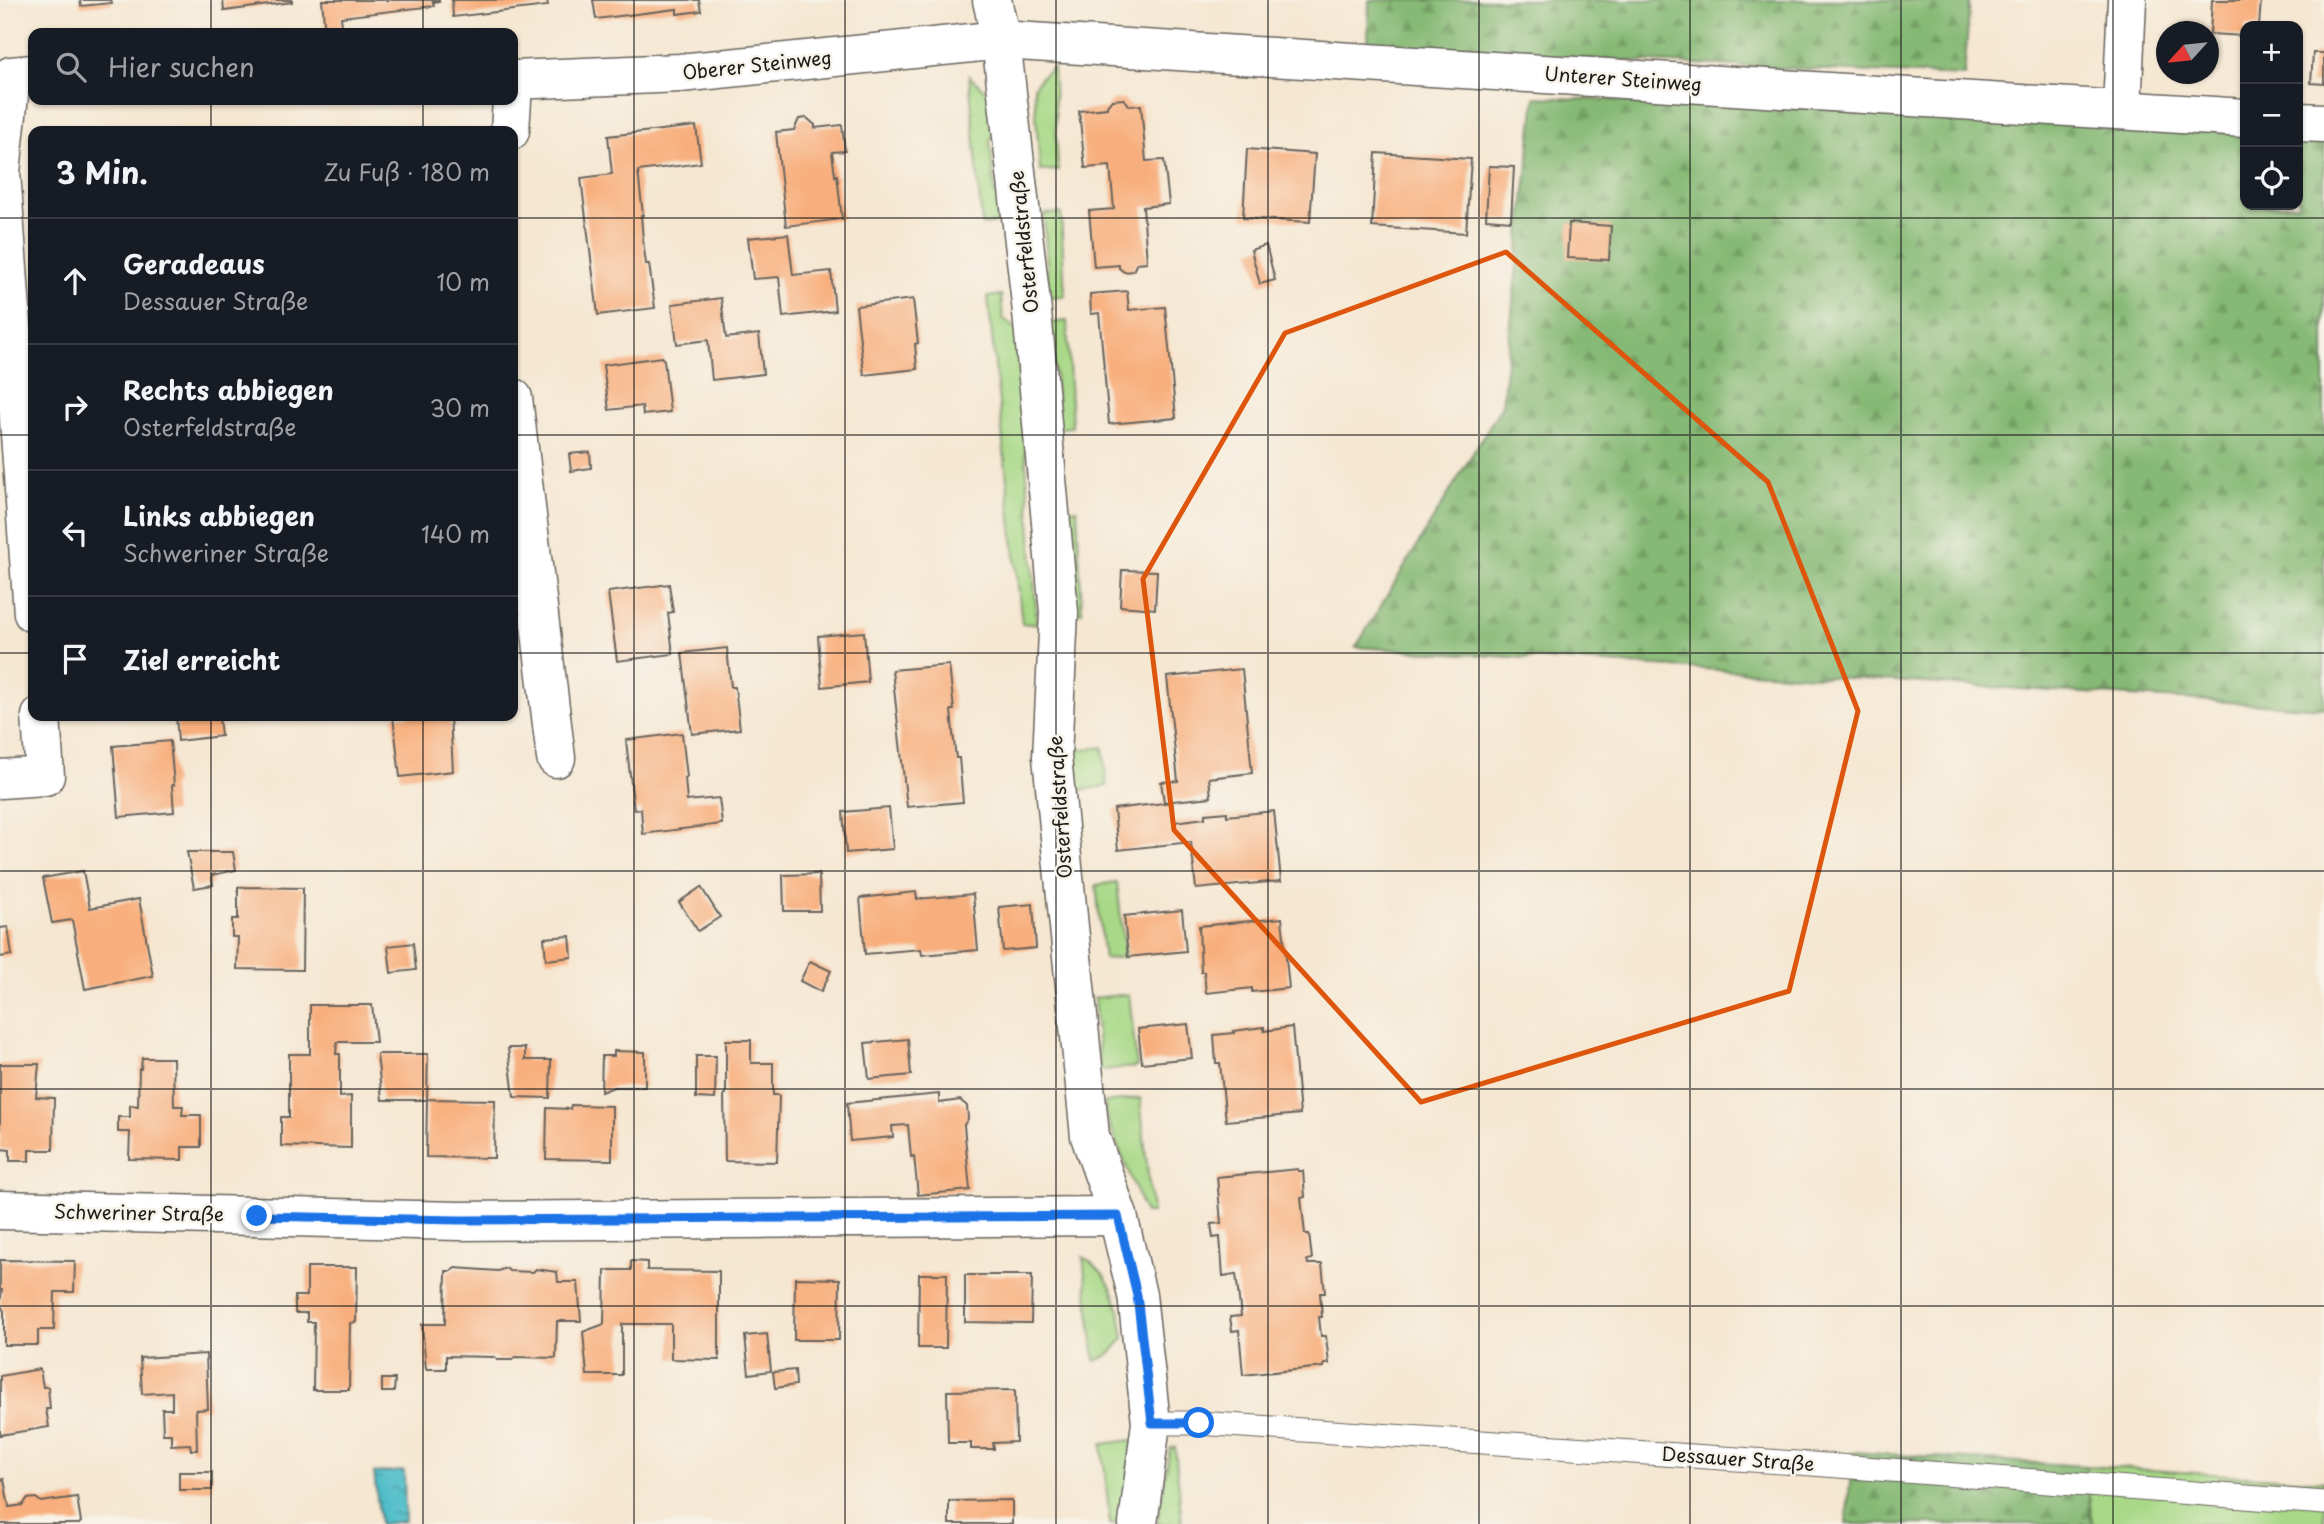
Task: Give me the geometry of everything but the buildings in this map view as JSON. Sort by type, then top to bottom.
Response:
[{"type":"street","name":"Osterfeldstraße","points":[[992,0],[1001,40],[1032,312],[1059,612],[1052,757],[1088,1122],[1090,1136],[1118,1216],[1137,1295],[1152,1423],[1138,1524]]},
{"type":"street","points":[[2122,110],[2127,0]]},
{"type":"street","name":"Oberer Steinweg","points":[[518,80],[680,74],[1001,40]]},
{"type":"street","name":"Unterer Steinweg","points":[[1001,40],[2240,118]]},
{"type":"street","points":[[22,75],[1,172],[28,544]]},
{"type":"street","points":[[510,126],[512,105]]},
{"type":"street","points":[[2303,122],[2324,123]]},
{"type":"street","points":[[518,440],[556,758]]},
{"type":"street","points":[[0,779],[45,776],[41,721]]},
{"type":"street","name":"Schweriner Straße","points":[[0,1210],[459,1220],[1118,1216]]},
{"type":"lane","name":"Dessauer Straße","points":[[1152,1423],[1227,1425],[1812,1464],[2324,1503]]},
{"type":"highlighted area","points":[[1506,252],[1768,482],[1858,711],[1789,991],[1421,1102],[1174,830],[1143,579],[1285,333]]},
{"type":"green space","points":[[1369,0],[1970,0],[1964,76],[1536,57],[1368,45]]},
{"type":"green space","points":[[1053,67],[1058,170],[1040,171],[1034,87]]},
{"type":"green space","points":[[969,76],[990,95],[1002,127],[990,140],[995,194],[1008,204],[1010,222],[982,225]]},
{"type":"green space","points":[[1535,97],[1958,114],[2240,132],[2240,210],[2303,210],[2303,135],[2324,136],[2324,708],[1356,647],[1502,405]]},
{"type":"green space","points":[[1061,213],[1065,296],[1049,297],[1044,214]]},
{"type":"green space","points":[[1001,295],[1003,318],[1017,330],[1037,623],[1022,624],[988,297]]},
{"type":"green space","points":[[1067,321],[1072,427],[1059,428],[1051,323]]},
{"type":"green space","points":[[1077,509],[1082,612],[1072,613],[1064,510]]},
{"type":"green space","points":[[1103,747],[1107,786],[1074,791],[1070,751]]},
{"type":"green space","points":[[1117,882],[1125,957],[1104,959],[1096,885]]},
{"type":"green space","points":[[1129,994],[1137,1067],[1100,1070],[1094,998]]},
{"type":"green space","points":[[1140,1098],[1152,1213],[1145,1213],[1106,1116],[1104,1103]]},
{"type":"green space","points":[[1083,1257],[1102,1273],[1108,1282],[1117,1303],[1124,1338],[1111,1352],[1095,1361]]},
{"type":"green space","points":[[1133,1440],[1122,1524],[1110,1524],[1102,1444]]},
{"type":"green space","points":[[1175,1447],[1182,1524],[1157,1524],[1170,1448]]},
{"type":"green space","points":[[1853,1452],[2086,1466],[2092,1524],[1846,1524]]},
{"type":"green space","points":[[2086,1466],[2324,1481],[2324,1524],[2092,1524]]},
{"type":"water","points":[[404,1471],[405,1521],[380,1524],[374,1473]]},
{"type":"route","points":[[257,1216],[459,1220],[1118,1216],[1137,1295],[1152,1423],[1199,1423]]}]
